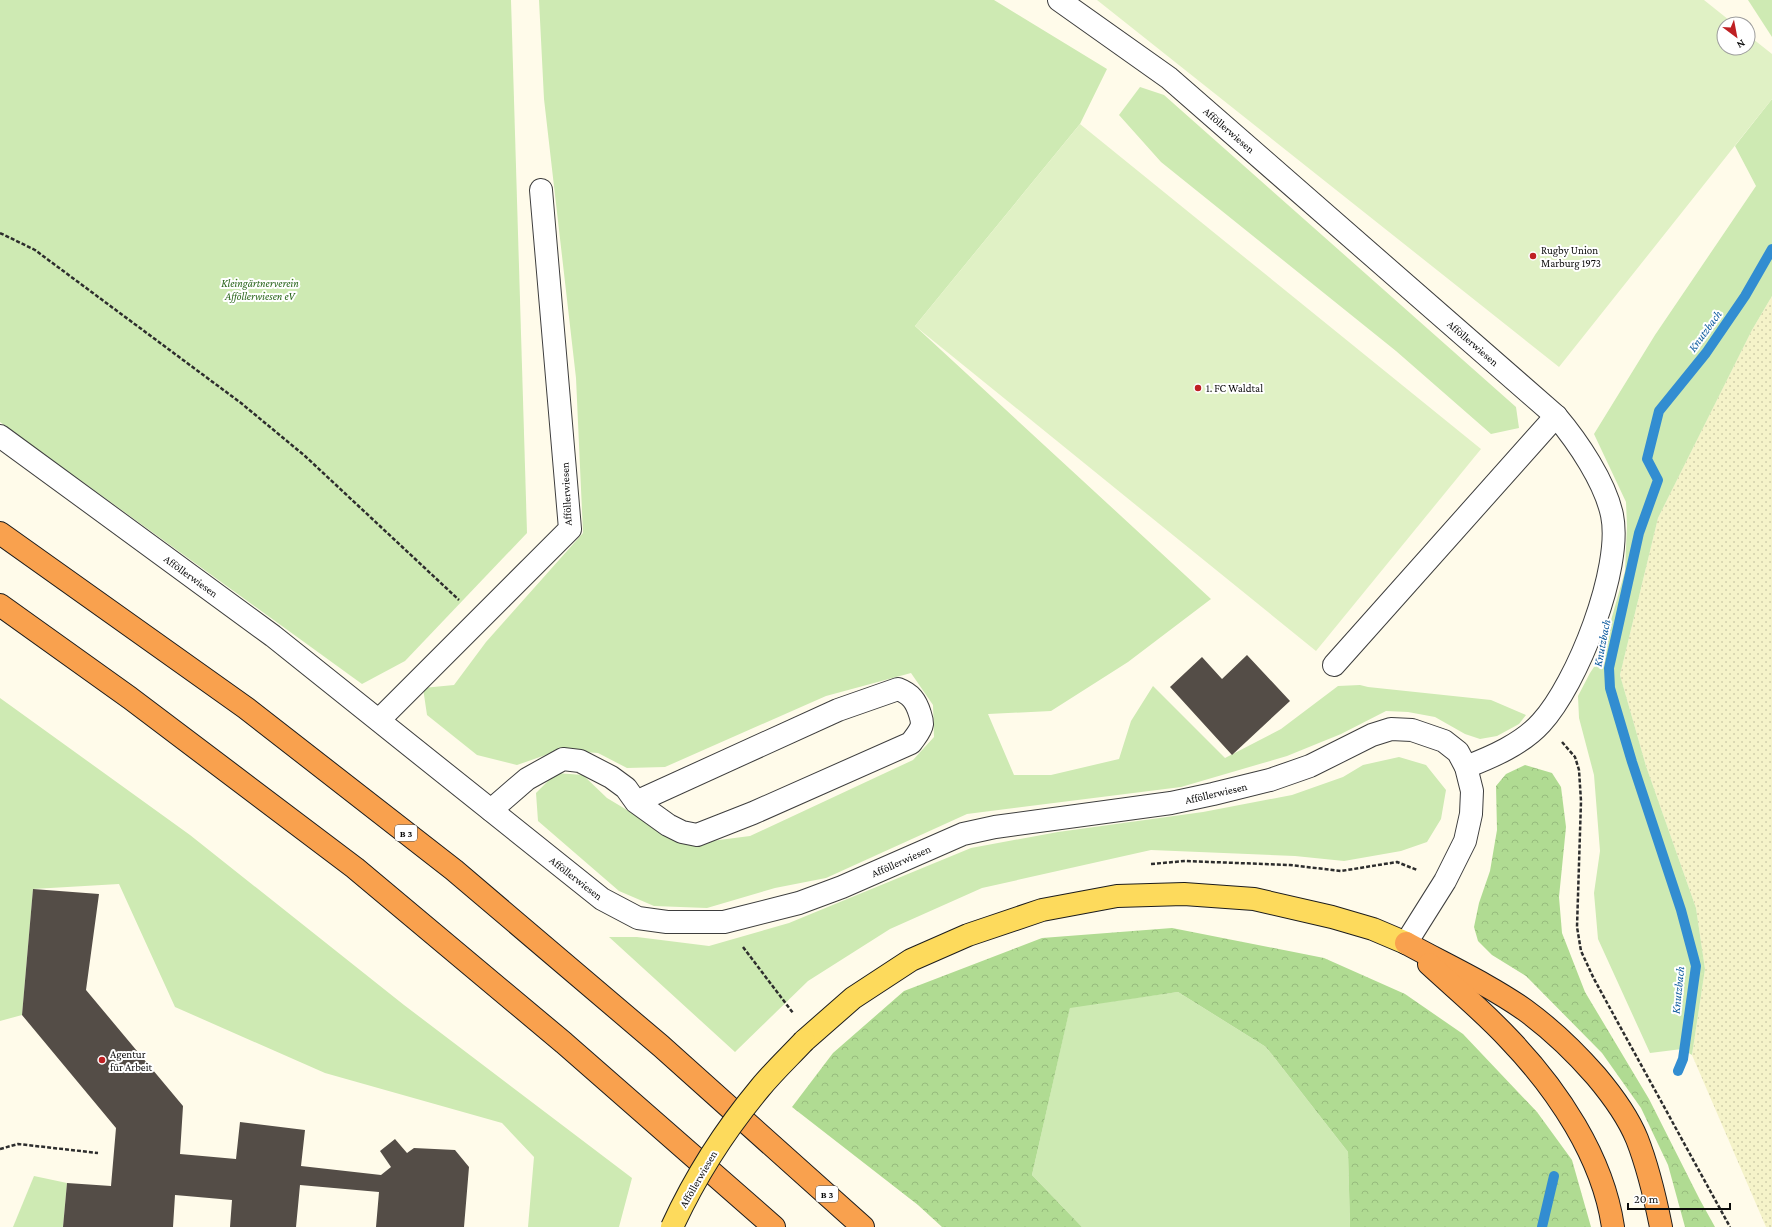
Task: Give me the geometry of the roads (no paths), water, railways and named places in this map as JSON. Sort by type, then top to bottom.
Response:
[{"type":"highway","name":"B 3","points":[[0,533],[246,708],[454,870],[661,1046],[863,1227]]},
{"type":"highway","points":[[0,605],[130,698],[354,868],[564,1043],[774,1227]]},
{"type":"highway","points":[[1406,943],[1509,1038],[1563,1106],[1599,1174],[1610,1209],[1613,1227]]},
{"type":"highway","points":[[1406,943],[1493,990],[1525,1010],[1554,1033],[1585,1064],[1608,1090],[1636,1138],[1656,1201],[1661,1227]]},
{"type":"main road","name":"Afföllerwiesen","points":[[672,1227],[687,1195],[722,1138],[761,1088],[804,1041],[853,998],[911,960],[968,935],[1042,910],[1116,896],[1184,894],[1254,899],[1332,917],[1373,929],[1406,943]]},
{"type":"street","name":"Afföllerwiesen","points":[[1060,0],[1169,78],[1556,416],[1575,439],[1605,493],[1612,516],[1613,540],[1609,576],[1593,630],[1562,696],[1541,723],[1526,736],[1487,759],[1466,767]]},
{"type":"street","name":"Afföllerwiesen","points":[[379,720],[570,529],[541,190]]},
{"type":"street","points":[[1334,665],[1556,416]]},
{"type":"street","name":"Afföllerwiesen","points":[[0,436],[273,636],[602,899],[638,918],[667,922],[724,922],[799,903],[835,890],[963,834],[995,827],[1172,803],[1263,782],[1310,766],[1372,735],[1391,729],[1412,730],[1444,741],[1458,752],[1466,767],[1472,791],[1471,814],[1465,841],[1445,881],[1406,943]]},
{"type":"street","points":[[491,810],[526,780],[563,760],[580,761],[611,777],[626,788],[636,802],[668,825],[682,832],[697,835],[753,813],[911,743],[919,733],[922,723],[918,709],[914,699],[907,693],[898,689],[838,710],[636,802]]},
{"type":"waterway","name":"Knutzbach","points":[[1678,1071],[1683,1059],[1696,966],[1681,910],[1632,762],[1610,688],[1609,668],[1639,533],[1658,480],[1647,459],[1659,411],[1706,353],[1745,296],[1772,249]]},
{"type":"waterway","name":"Knutzbach","points":[[1542,1227],[1554,1176]]},
{"type":"place","name":"Rugby Union Marburg 1973","points":[[1533,256]]},
{"type":"place","name":"1. FC Waldtal","points":[[1198,388]]},
{"type":"place","name":"Agentur für Arbeit","points":[[102,1060]]},
{"type":"park label","name":"Kleingärtnerverein Afföllerwiesen eV","points":[[260,289]]}]
